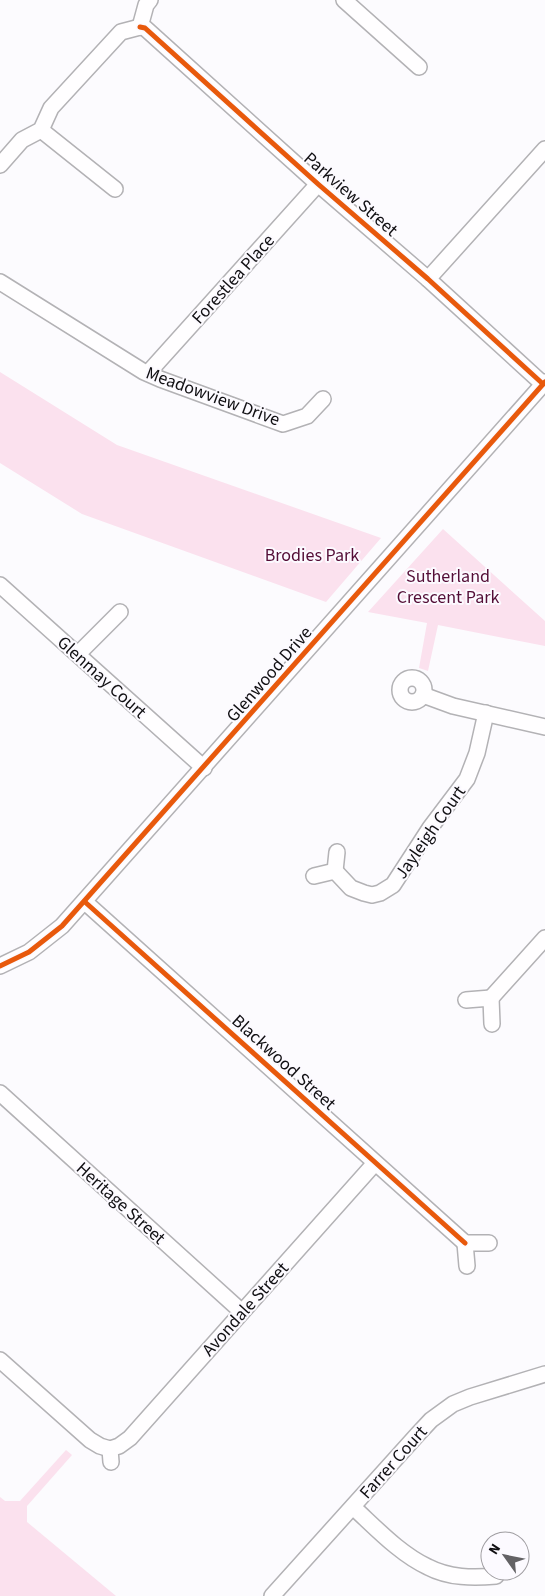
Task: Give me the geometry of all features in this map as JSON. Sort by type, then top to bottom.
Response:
[{"type":"street","points":[[0,164],[22,140],[41,130],[51,108],[121,32],[140,26],[146,5],[150,0]]},
{"type":"street","points":[[344,0],[419,67]]},
{"type":"street","name":"Parkview Street","points":[[140,26],[544,383]]},
{"type":"street","points":[[41,130],[115,189]]},
{"type":"street","points":[[428,279],[545,149]]},
{"type":"street","name":"Forestlea Place","points":[[148,373],[318,184]]},
{"type":"street","name":"Meadowview Drive","points":[[0,282],[148,373],[283,424],[307,416],[323,399]]},
{"type":"street","name":"Glenwood Drive","points":[[0,966],[29,952],[52,935],[85,902],[544,383]]},
{"type":"street","name":"Glenmay Court","points":[[0,585],[204,768]]},
{"type":"street","points":[[78,654],[120,612]]},
{"type":"street","points":[[423,694],[453,706],[545,727]]},
{"type":"street","name":"Jayleigh Court","points":[[334,872],[351,888],[372,895],[380,893],[392,885],[430,828],[467,779],[477,753],[486,713]]},
{"type":"street","points":[[314,876],[334,872],[336,852]]},
{"type":"street","name":"Blackwood Street","points":[[85,902],[465,1243]]},
{"type":"street","points":[[466,1000],[491,998],[545,938]]},
{"type":"street","points":[[491,998],[492,1024]]},
{"type":"street","name":"Heritage Street","points":[[0,1093],[242,1312]]},
{"type":"street","name":"Avondale Street","points":[[0,1360],[90,1440],[110,1455],[130,1438],[375,1163]]},
{"type":"street","points":[[467,1266],[465,1243],[489,1243]]},
{"type":"street","name":"Farrer Court","points":[[272,1596],[421,1430],[442,1411],[470,1396],[545,1374]]},
{"type":"street","points":[[352,1507],[396,1545],[428,1568],[458,1576],[480,1577]]},
{"type":"green space","name":"Brodies Park","points":[[0,372],[117,445],[381,538],[326,602],[82,514],[0,463]]},
{"type":"green space","name":"Sutherland Crescent Park","points":[[443,529],[545,621],[545,646],[438,625],[428,671],[419,668],[427,623],[368,612]]},
{"type":"green space","points":[[66,1450],[72,1455],[27,1506],[27,1522],[116,1596],[0,1596],[0,1497],[5,1501],[20,1501]]},
{"type":"cycle path","points":[[140,27],[145,28],[318,184],[428,279],[543,384]]},
{"type":"cycle path","points":[[0,966],[29,952],[62,926],[545,382]]},
{"type":"cycle path","points":[[85,902],[465,1243]]}]
